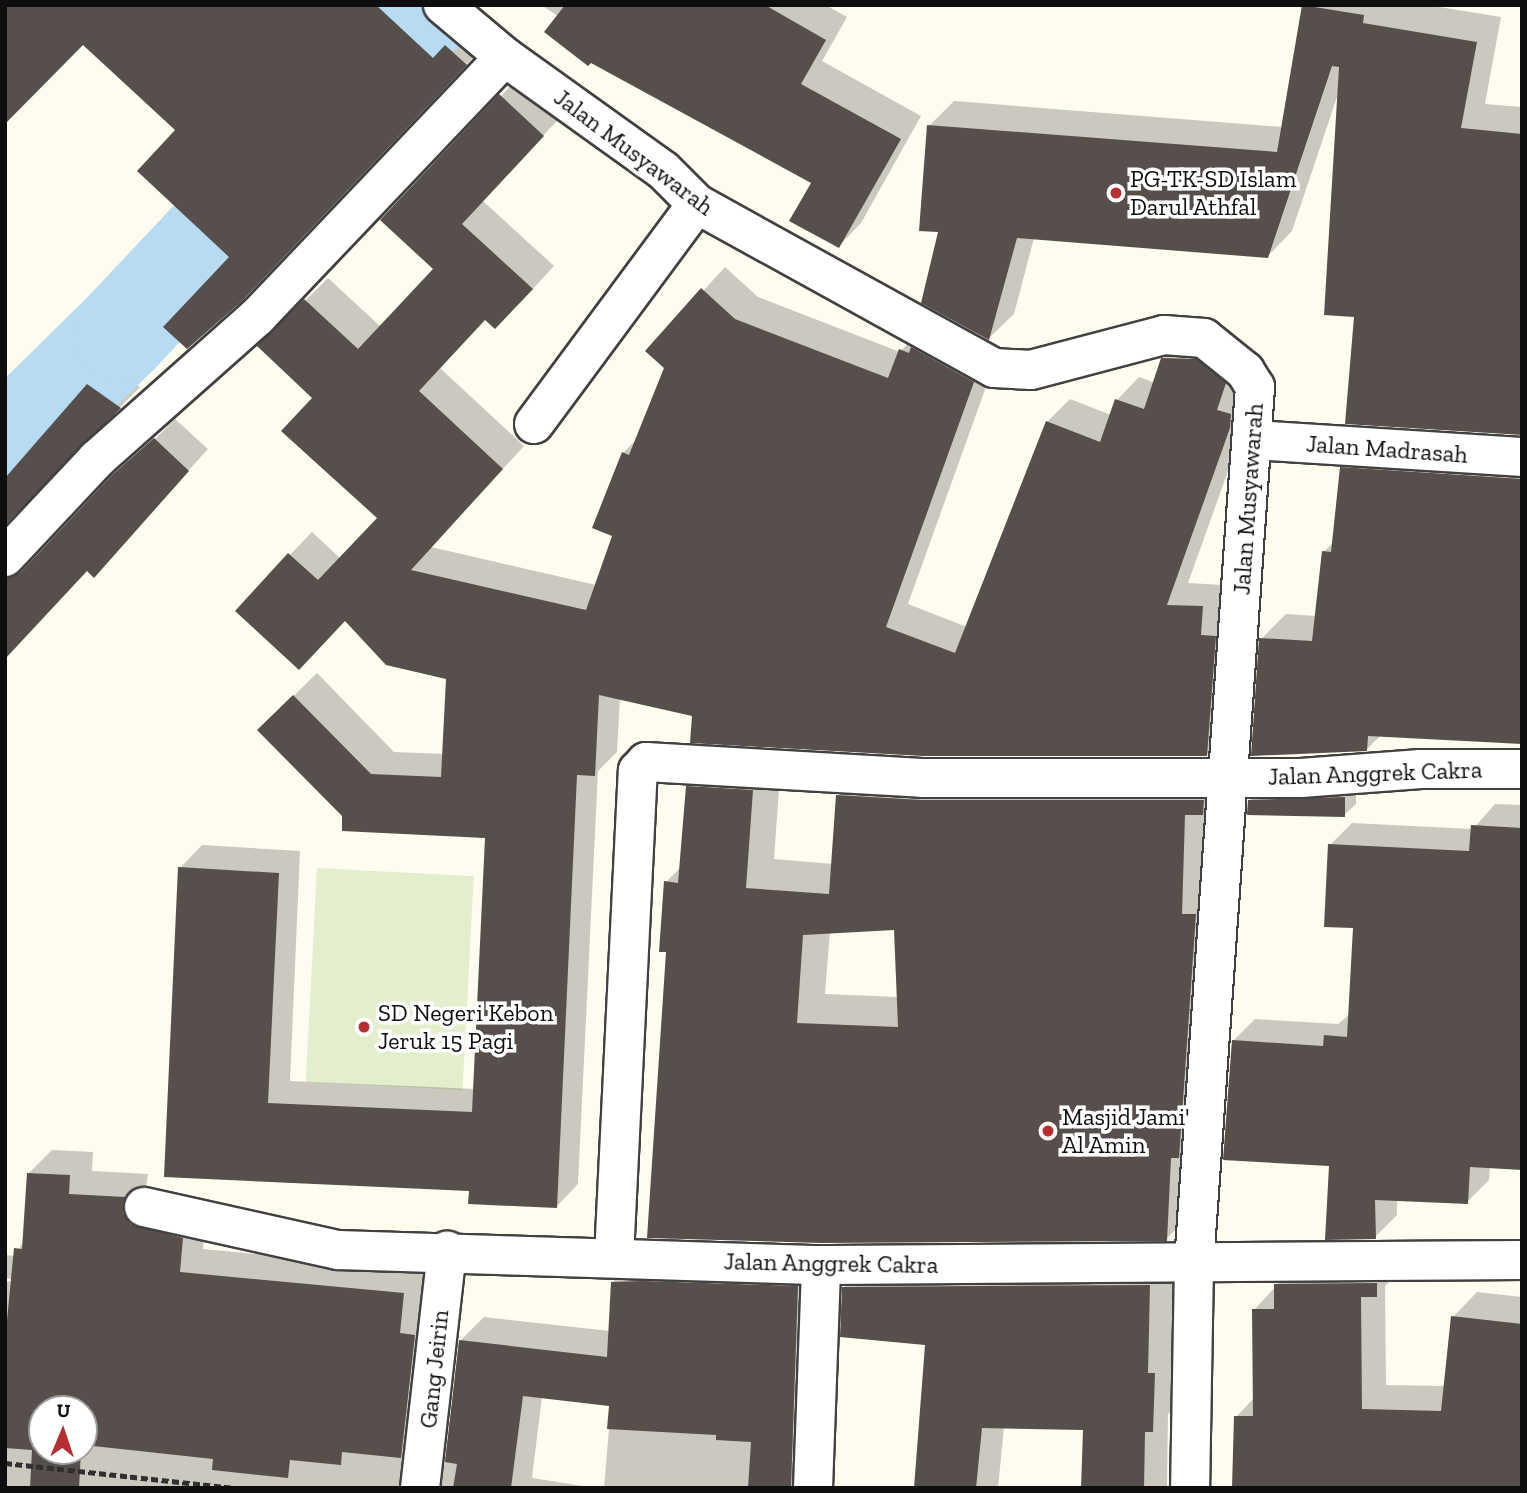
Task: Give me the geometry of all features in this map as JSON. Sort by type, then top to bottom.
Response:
[{"type":"street","name":"Jalan Musyawarah","points":[[443,5],[503,55],[663,170],[697,204],[994,368],[1031,370],[1164,335],[1204,338],[1245,371],[1255,387],[1194,1264],[1190,1488]]},
{"type":"street","points":[[5,557],[97,459],[257,317],[503,55]]},
{"type":"street","points":[[534,425],[697,204]]},
{"type":"street","name":"Jalan Madrasah","points":[[1253,440],[1522,457]]},
{"type":"street","name":"Jalan Anggrek Cakra","points":[[614,1257],[638,771],[646,762],[922,778],[1227,775],[1301,778],[1421,769],[1522,769]]},
{"type":"street","name":"Jalan Anggrek Cakra","points":[[144,1207],[338,1250],[447,1251],[821,1265],[1194,1264],[1522,1259]]},
{"type":"street","name":"Gang Jeirin","points":[[420,1488],[447,1251]]},
{"type":"street","points":[[813,1488],[821,1265]]},
{"type":"path","points":[[5,1463],[235,1488]]},
{"type":"green space","points":[[317,868],[474,876],[463,1090],[306,1082]]},
{"type":"building","points":[[5,5],[376,5],[433,58],[445,45],[467,65],[242,301],[187,349],[163,327],[229,257],[137,171],[175,130],[83,45],[5,124]]},
{"type":"building","points":[[565,5],[765,5],[826,40],[801,84],[901,139],[839,248],[789,221],[811,183],[591,63],[588,66],[544,32]]},
{"type":"building","points":[[1302,5],[1364,15],[1363,23],[1477,42],[1461,128],[1522,134],[1522,435],[1345,424],[1354,317],[1324,315],[1339,67],[1332,66],[1268,258],[1017,238],[989,340],[921,303],[938,232],[919,231],[927,125],[1277,152]]},
{"type":"building","points":[[499,94],[544,136],[462,224],[533,289],[495,329],[485,320],[419,391],[503,469],[411,570],[586,610],[612,536],[592,528],[622,452],[629,455],[664,368],[645,351],[701,288],[735,319],[888,378],[899,349],[909,353],[911,347],[974,382],[886,627],[955,653],[1046,421],[1100,442],[1115,399],[1144,409],[1161,358],[1196,359],[1226,383],[1217,410],[1231,414],[1230,428],[1167,605],[1203,606],[1201,635],[1216,636],[1207,756],[923,756],[690,743],[692,716],[599,695],[595,776],[577,775],[557,1208],[468,1204],[469,1191],[164,1177],[178,867],[279,873],[268,1103],[472,1112],[485,838],[342,831],[342,816],[257,730],[293,695],[371,774],[441,777],[446,679],[386,665],[345,621],[299,670],[235,611],[288,553],[318,580],[377,518],[281,431],[312,398],[257,346],[304,299],[358,349],[433,269],[380,220]]},
{"type":"building","points":[[87,384],[121,408],[5,525],[5,478]]},
{"type":"building","points":[[154,438],[189,471],[94,578],[87,571],[5,659],[5,578],[21,572],[112,475]]},
{"type":"building","points":[[1340,467],[1522,479],[1522,744],[1368,736],[1367,751],[1251,756],[1259,638],[1312,641],[1322,551],[1331,552]]},
{"type":"building","points":[[686,786],[753,790],[746,888],[829,894],[836,795],[922,800],[1204,800],[1203,815],[1185,815],[1182,914],[1196,914],[1179,1158],[1171,1158],[1167,1241],[821,1243],[647,1238],[666,952],[659,952],[664,881],[678,883]],"holes":[[[894,930],[898,1027],[797,1023],[803,935]]]},
{"type":"building","points":[[1345,797],[1345,817],[1247,815],[1248,800]]},
{"type":"building","points":[[1471,825],[1522,828],[1522,1170],[1470,1167],[1468,1204],[1375,1200],[1376,1239],[1325,1240],[1329,1166],[1223,1160],[1232,1040],[1323,1046],[1324,1035],[1347,1037],[1353,928],[1324,927],[1328,844],[1469,851]]},
{"type":"building","points":[[27,1173],[70,1175],[69,1194],[125,1197],[123,1213],[130,1224],[183,1238],[180,1272],[404,1293],[400,1333],[415,1335],[401,1458],[342,1452],[341,1465],[290,1460],[288,1478],[212,1470],[213,1459],[98,1447],[98,1395],[28,1395],[28,1450],[5,1448],[5,1341],[14,1248],[22,1249]]},
{"type":"building","points":[[611,1282],[798,1286],[791,1488],[748,1488],[751,1442],[716,1440],[716,1435],[607,1429],[609,1406],[523,1396],[511,1488],[453,1488],[457,1464],[445,1462],[459,1340],[607,1357]]},
{"type":"building","points":[[1377,1283],[1377,1297],[1361,1297],[1362,1409],[1441,1411],[1451,1316],[1522,1324],[1522,1488],[1232,1488],[1234,1416],[1253,1416],[1252,1309],[1274,1309],[1274,1284]]},
{"type":"building","points":[[1150,1285],[1148,1373],[1155,1373],[1153,1432],[1145,1432],[1144,1488],[1081,1488],[1083,1430],[982,1428],[976,1488],[914,1488],[925,1345],[840,1337],[842,1287]]},
{"type":"building","points":[[31,1465],[80,1465],[79,1488],[30,1488]]},
{"type":"waterway","points":[[5,447],[121,333],[430,5]]},
{"type":"place","name":"PG-TK-SD Islam Darul Athfal","points":[[1116,193]]},
{"type":"place","name":"SD Negeri Kebon Jeruk 15 Pagi","points":[[364,1027]]},
{"type":"place","name":"Masjid Jami' Al Amin","points":[[1048,1131]]}]
